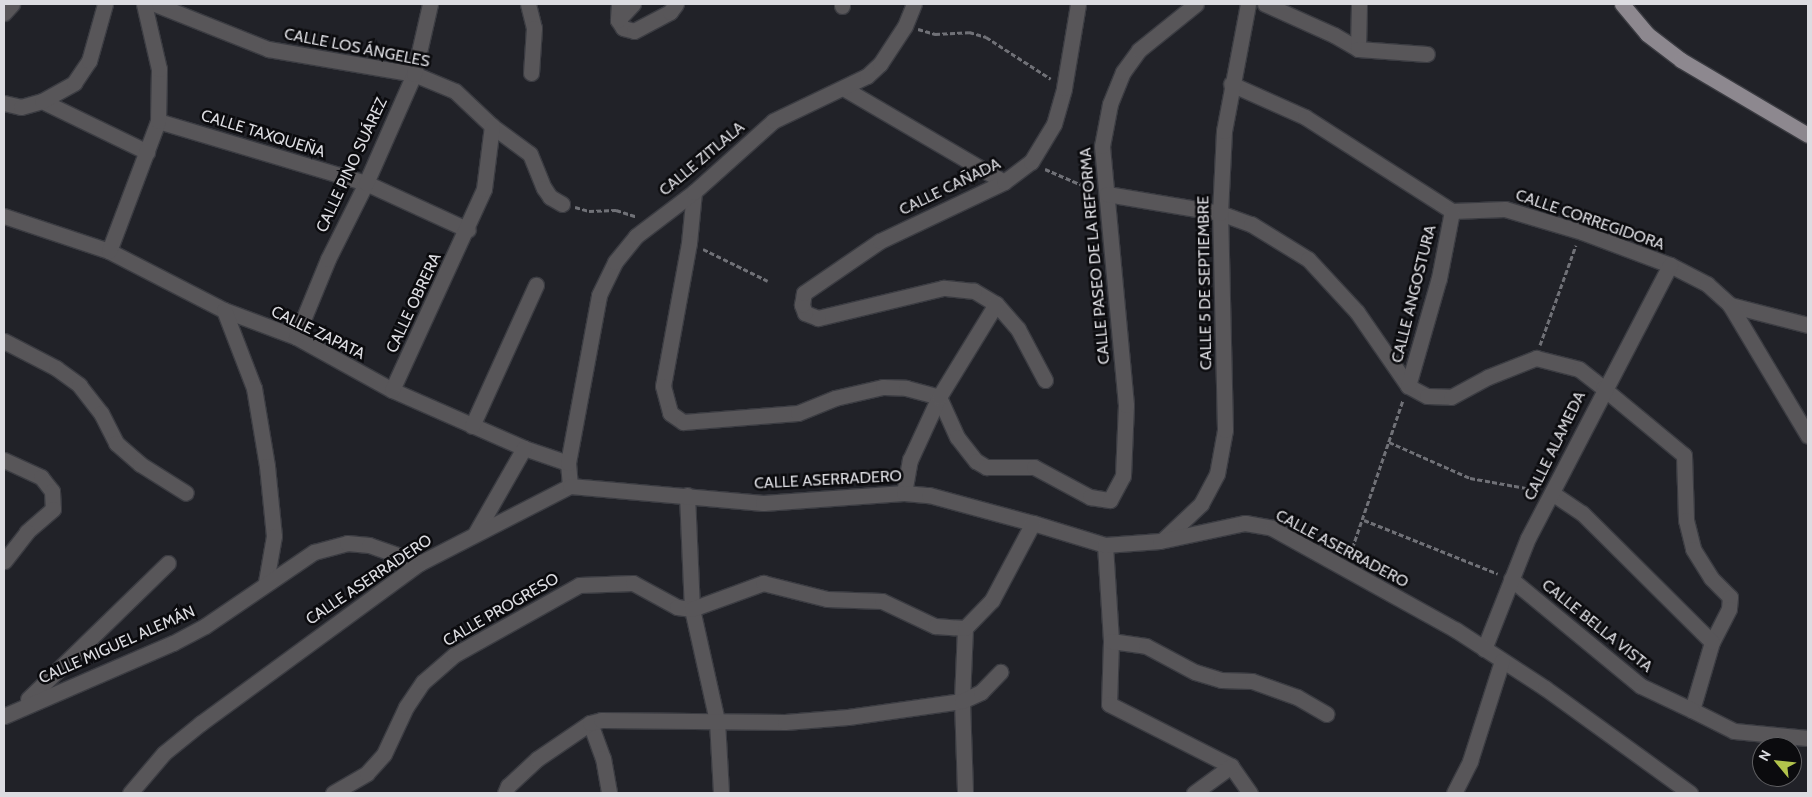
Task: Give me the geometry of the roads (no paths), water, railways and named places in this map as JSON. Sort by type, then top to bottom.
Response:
[{"type":"main road","points":[[1622,4],[1647,34],[1681,60],[1720,86],[1808,135]]},
{"type":"street","points":[[4,13],[12,4]]},
{"type":"street","points":[[4,103],[21,107],[42,101],[74,83],[89,61],[105,4]]},
{"type":"street","points":[[109,251],[158,121],[159,69],[144,4]]},
{"type":"street","name":"CALLE LOS ÁNGELES","points":[[155,4],[268,49],[414,74],[456,91],[492,126],[530,154],[544,188],[550,197],[562,204]]},
{"type":"street","name":"CALLE PINO SUÁREZ","points":[[296,337],[328,259],[366,183],[414,74],[430,4]]},
{"type":"street","points":[[528,4],[534,28],[531,73]]},
{"type":"street","points":[[619,4],[618,20],[622,28],[634,31],[670,12],[676,4]]},
{"type":"street","points":[[618,20],[634,4]]},
{"type":"street","name":"CALLE ZITLALA","points":[[568,463],[599,295],[615,262],[636,236],[694,192],[773,121],[845,89],[880,64],[905,26],[914,4]]},
{"type":"street","name":"CALLE CAÑADA","points":[[996,304],[974,291],[943,288],[818,318],[805,313],[802,305],[804,293],[880,241],[1004,182],[1031,162],[1054,124],[1064,88],[1078,4]]},
{"type":"street","name":"CALLE PASEO DE LA REFORMA","points":[[939,397],[957,437],[976,461],[986,467],[1034,467],[1102,501],[1110,500],[1123,476],[1126,405],[1102,146],[1110,104],[1123,72],[1139,50],[1196,4]]},
{"type":"street","name":"CALLE 5 DE SEPTIEMBRE","points":[[1160,541],[1201,504],[1217,474],[1225,430],[1220,213],[1224,131],[1231,84],[1248,4]]},
{"type":"street","points":[[1265,4],[1334,35],[1358,49],[1427,54]]},
{"type":"street","points":[[1358,49],[1359,4]]},
{"type":"street","points":[[1231,84],[1305,117],[1452,211]]},
{"type":"street","points":[[845,89],[1004,182]]},
{"type":"street","points":[[42,101],[147,152]]},
{"type":"street","name":"CALLE TAXQUEÑA","points":[[158,121],[366,183],[468,230]]},
{"type":"street","name":"CALLE OBRERA","points":[[392,390],[468,230],[484,189],[492,126]]},
{"type":"street","points":[[694,192],[689,243],[663,386],[670,413],[683,422],[798,413],[835,398],[883,387],[906,388],[939,397]]},
{"type":"street","points":[[1107,194],[1220,213],[1251,224],[1308,259],[1357,312],[1408,386],[1427,396],[1451,397],[1488,377],[1536,358],[1579,369],[1684,455],[1686,520],[1693,549],[1711,578],[1730,597],[1729,609],[1712,642],[1692,710]]},
{"type":"street","name":"CALLE CORREGIDORA","points":[[1452,211],[1505,209],[1582,232],[1670,265],[1707,284],[1730,305],[1808,325]]},
{"type":"street","name":"CALLE ANGOSTURA","points":[[1408,386],[1439,278],[1452,211]]},
{"type":"street","name":"CALLE ZAPATA","points":[[4,216],[109,251],[224,310],[296,337],[392,390],[524,448],[568,463]]},
{"type":"street","name":"CALLE ALAMEDA","points":[[1484,649],[1511,578],[1552,493],[1603,388],[1670,265]]},
{"type":"street","points":[[472,426],[536,285]]},
{"type":"street","points":[[904,492],[910,460],[939,397],[996,304],[1018,329],[1045,380]]},
{"type":"street","points":[[1730,305],[1808,436]]},
{"type":"street","points":[[224,310],[254,388],[267,466],[274,536],[266,582]]},
{"type":"street","points":[[4,341],[56,368],[79,386],[101,413],[116,443],[140,464],[186,493]]},
{"type":"street","points":[[475,534],[524,448]]},
{"type":"street","points":[[4,460],[41,477],[52,491],[53,509],[27,532],[4,561]]},
{"type":"street","points":[[568,463],[570,486]]},
{"type":"street","name":"CALLE ASERRADERO","points":[[130,793],[164,753],[201,723],[420,563],[475,534],[530,509],[570,486],[763,503],[904,492],[929,496],[1033,523],[1105,545],[1160,541],[1245,523],[1272,528],[1484,649],[1690,793]]},
{"type":"street","points":[[1552,493],[1582,513],[1712,642]]},
{"type":"street","points":[[687,495],[692,609],[717,721],[721,793]]},
{"type":"street","points":[[965,793],[962,700],[965,628],[992,600],[1033,523]]},
{"type":"street","name":"CALLE MIGUEL ALEMÁN","points":[[4,716],[19,707],[173,643],[205,626],[266,582],[314,552],[347,543],[369,545],[420,563]]},
{"type":"street","points":[[1105,545],[1111,641],[1109,704],[1231,766],[1250,793]]},
{"type":"street","points":[[19,707],[168,563]]},
{"type":"street","name":"CALLE BELLA VISTA","points":[[1511,578],[1641,686],[1734,731],[1808,738]]},
{"type":"street","name":"CALLE PROGRESO","points":[[333,793],[372,767],[384,754],[406,707],[423,682],[454,655],[579,585],[633,583],[677,607],[692,609]]},
{"type":"street","points":[[692,609],[763,583],[827,599],[882,601],[935,626],[965,628]]},
{"type":"street","points":[[1111,641],[1146,646],[1195,672],[1221,680],[1252,682],[1297,697],[1326,714]]},
{"type":"street","points":[[1454,793],[1470,761],[1502,661]]},
{"type":"street","points":[[505,793],[508,786],[537,758],[590,724],[602,720],[785,722],[848,717],[962,700],[981,692],[1000,672]]},
{"type":"street","points":[[590,724],[603,758],[609,793]]},
{"type":"street","points":[[1194,793],[1231,766]]}]
